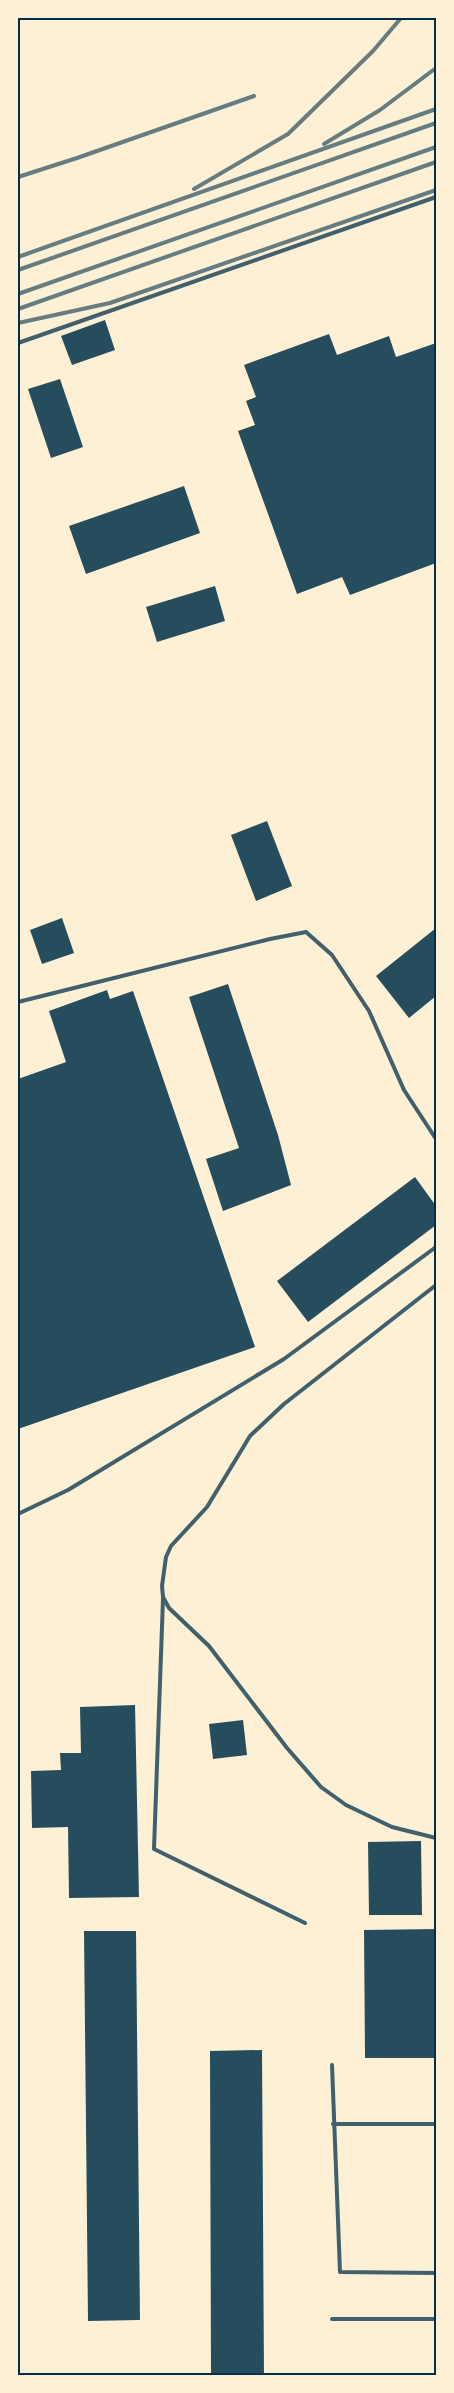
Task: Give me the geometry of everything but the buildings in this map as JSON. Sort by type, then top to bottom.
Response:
[{"type":"lane","points":[[18,343],[436,196]]},
{"type":"lane","points":[[18,1002],[270,939],[306,932],[332,955],[369,1011],[404,1090],[436,1140]]},
{"type":"lane","points":[[18,1514],[68,1490],[284,1359],[436,1248]]},
{"type":"lane","points":[[305,1923],[154,1848],[163,1572],[171,1546],[207,1507],[250,1436],[284,1404],[436,1285]]},
{"type":"lane","points":[[163,1597],[169,1608],[209,1646],[287,1748],[320,1787],[346,1805],[392,1827],[436,1838]]},
{"type":"lane","points":[[332,2065],[340,2272],[436,2273]]},
{"type":"lane","points":[[333,2124],[436,2124]]},
{"type":"lane","points":[[332,2319],[436,2319]]},
{"type":"railway","points":[[194,189],[288,134],[373,51],[401,18]]},
{"type":"railway","points":[[324,144],[380,110],[436,68]]},
{"type":"railway","points":[[18,177],[254,96]]},
{"type":"railway","points":[[18,257],[436,109]]},
{"type":"railway","points":[[18,270],[436,123]]},
{"type":"railway","points":[[18,294],[436,147]]},
{"type":"railway","points":[[18,309],[436,162]]},
{"type":"railway","points":[[18,323],[110,303],[436,190]]}]
